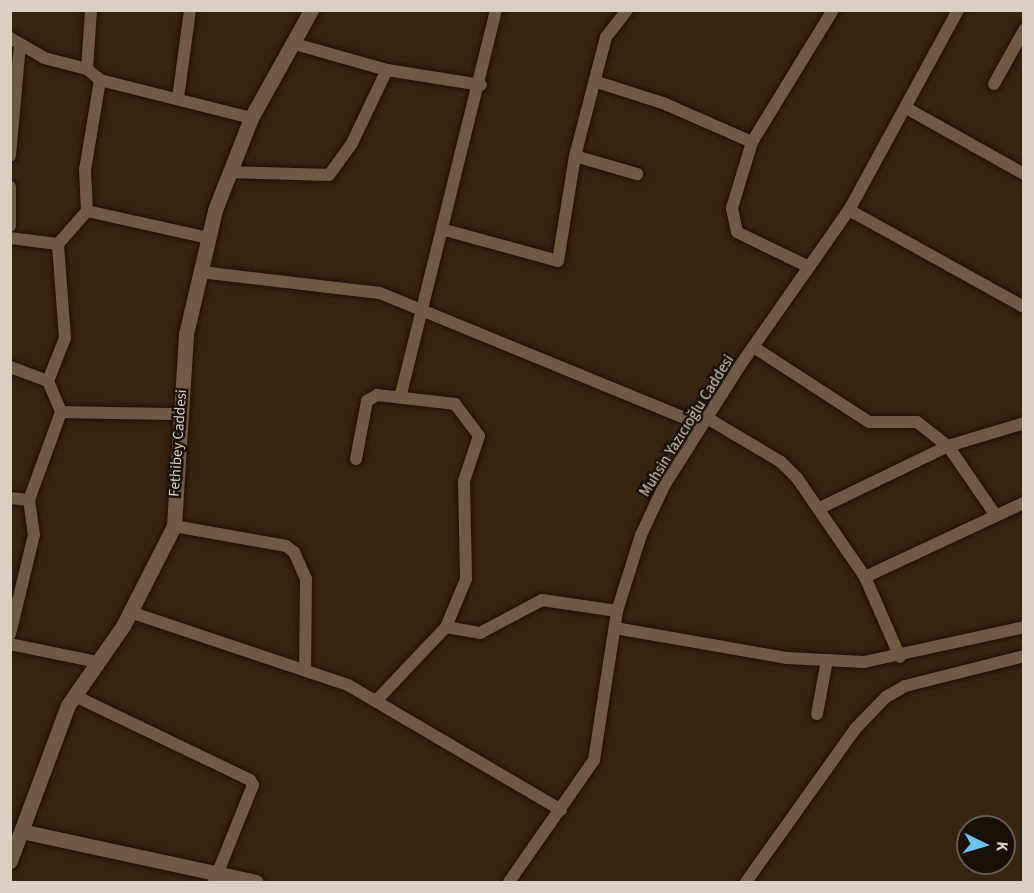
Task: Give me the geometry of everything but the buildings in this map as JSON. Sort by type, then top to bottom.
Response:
[{"type":"street","points":[[87,69],[91,10]]},
{"type":"street","points":[[178,98],[190,10]]},
{"type":"street","name":"Fethibey Caddesi","points":[[10,861],[16,831],[75,696],[130,612],[174,526],[186,334],[209,238],[229,172],[252,118],[295,44],[311,10]]},
{"type":"street","points":[[401,394],[481,85],[496,10]]},
{"type":"street","points":[[445,230],[558,261],[575,156],[597,82],[606,37],[627,10]]},
{"type":"street","points":[[809,267],[737,232],[732,223],[752,142],[834,10]]},
{"type":"street","name":"Muhsin Yazıcıoğlu Caddesi","points":[[513,881],[594,760],[617,611],[641,535],[704,422],[849,210],[908,109],[958,10]]},
{"type":"street","points":[[994,84],[1023,30]]},
{"type":"street","points":[[10,156],[15,41],[44,58],[87,69],[100,80],[252,118]]},
{"type":"street","points":[[295,44],[387,70],[481,85]]},
{"type":"street","points":[[229,172],[329,175],[352,143],[387,70]]},
{"type":"street","points":[[10,634],[34,535],[29,500],[61,412],[48,381],[65,338],[57,244],[87,212],[85,170],[100,80]]},
{"type":"street","points":[[597,82],[663,103],[752,142]]},
{"type":"street","points":[[908,109],[1023,174]]},
{"type":"street","points":[[575,156],[637,174]]},
{"type":"street","points":[[10,187],[10,226]]},
{"type":"street","points":[[849,210],[1023,307]]},
{"type":"street","points":[[87,212],[209,238]]},
{"type":"street","points":[[10,238],[57,244]]},
{"type":"street","points":[[200,272],[380,293],[704,422],[781,462],[820,508],[865,577],[900,657]]},
{"type":"street","points":[[755,348],[869,422],[917,422],[948,446],[994,513]]},
{"type":"street","points":[[10,367],[48,381]]},
{"type":"street","points":[[356,459],[367,401],[377,395],[401,394],[455,404],[479,436],[464,481],[466,579],[446,627],[377,700]]},
{"type":"street","points":[[61,412],[180,414]]},
{"type":"street","points":[[820,508],[948,446],[1023,423]]},
{"type":"street","points":[[10,498],[29,500]]},
{"type":"street","points":[[865,577],[994,513],[1023,503]]},
{"type":"street","points":[[174,526],[286,546],[294,552],[306,579],[305,669]]},
{"type":"street","points":[[446,627],[480,633],[542,600],[617,611]]},
{"type":"street","points":[[130,612],[305,669],[377,700],[561,810]]},
{"type":"street","points":[[615,628],[827,660],[900,657],[1023,627]]},
{"type":"street","points":[[10,644],[98,662]]},
{"type":"street","points":[[746,882],[855,729],[886,697],[905,686],[1023,656]]},
{"type":"street","points":[[818,714],[827,660]]},
{"type":"street","points":[[75,696],[250,780],[253,785],[215,877]]},
{"type":"street","points":[[16,831],[215,877],[256,882]]}]
